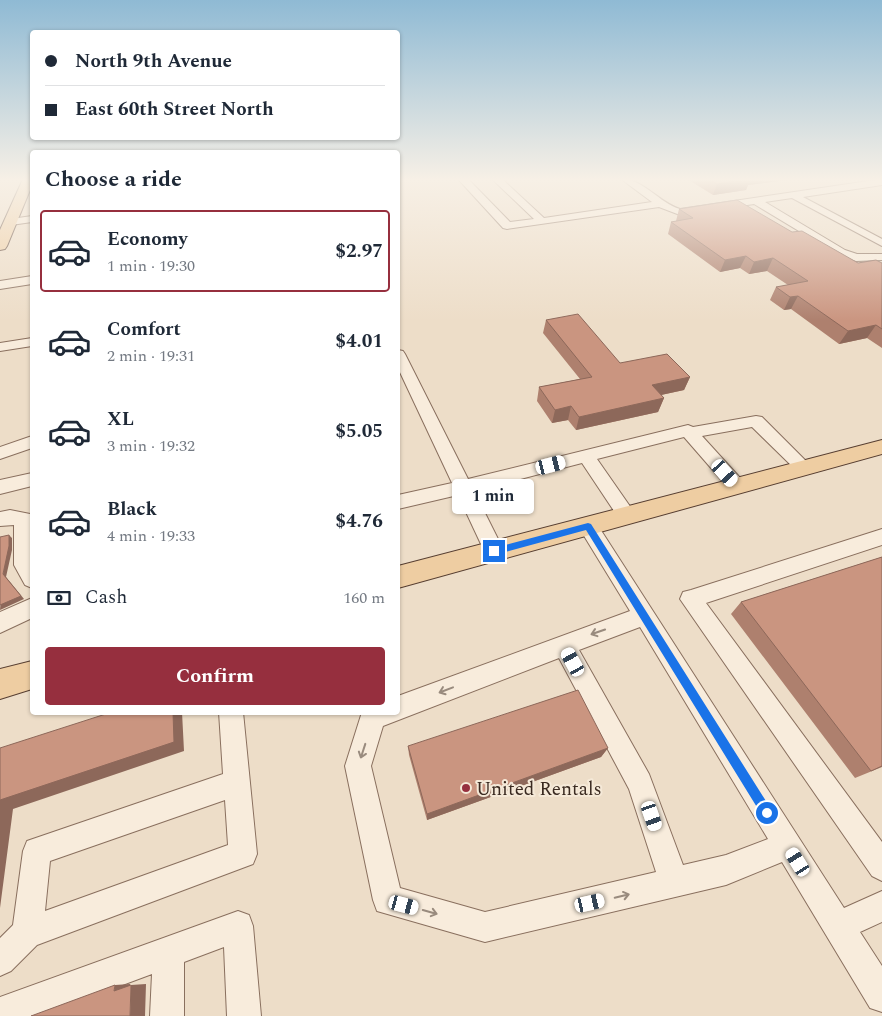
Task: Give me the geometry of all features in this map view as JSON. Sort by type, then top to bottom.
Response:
[{"type":"main road","points":[[0,246],[9,226]]},
{"type":"main road","points":[[400,576],[882,447]]},
{"type":"main road","points":[[0,684],[30,676]]},
{"type":"street","points":[[798,226],[841,252],[856,258],[882,257]]},
{"type":"street","points":[[851,226],[882,243]]},
{"type":"street","points":[[0,285],[30,280]]},
{"type":"street","points":[[0,346],[30,342]]},
{"type":"street","points":[[400,362],[494,551]]},
{"type":"street","points":[[690,434],[756,422],[804,468]]},
{"type":"street","points":[[400,502],[688,431],[737,486]]},
{"type":"street","points":[[4,451],[30,443]]},
{"type":"street","points":[[586,456],[627,515]]},
{"type":"street","points":[[0,487],[30,480]]},
{"type":"street","points":[[5,518],[30,513]]},
{"type":"street","points":[[5,518],[23,519],[25,527],[22,559],[30,577]]},
{"type":"street","points":[[588,526],[882,996]]},
{"type":"street","points":[[882,537],[691,599],[882,866]]},
{"type":"street","points":[[0,622],[30,609]]},
{"type":"street","points":[[400,707],[644,616]]},
{"type":"street","points":[[0,960],[27,933],[243,854],[231,715]]},
{"type":"street","points":[[378,715],[373,717],[358,766],[388,900],[485,927],[726,870],[788,846]]},
{"type":"street","points":[[27,933],[37,851],[236,783]]},
{"type":"street","points":[[838,927],[882,906]]},
{"type":"street","points":[[0,1014],[238,926],[244,1016]]},
{"type":"street","points":[[167,1016],[168,952]]},
{"type":"lane","points":[[564,645],[640,783],[675,883]]},
{"type":"building","points":[[677,226],[782,226],[792,232],[802,231],[858,263],[876,260],[882,263],[882,329],[876,325],[848,331],[798,296],[790,297],[776,287],[808,281],[773,258],[754,262],[746,256],[725,260]]},
{"type":"building","points":[[578,314],[620,363],[667,354],[690,377],[652,385],[664,398],[579,417],[571,406],[555,410],[539,387],[592,377],[546,320]]},
{"type":"building","points":[[9,535],[9,546],[3,574],[21,596],[0,605],[0,537]]},
{"type":"building","points":[[882,557],[882,766],[871,771],[741,602]]},
{"type":"building","name":"United Rentals","points":[[578,690],[608,748],[427,814],[408,746]]},
{"type":"building","points":[[103,715],[173,715],[174,742],[0,800],[0,748]]},
{"type":"building","points":[[115,985],[114,991],[131,985],[130,1016],[31,1016]]},
{"type":"place","name":"United Rentals","points":[[466,788]]},
{"type":"route","points":[[494,551],[588,526],[767,813]]}]
